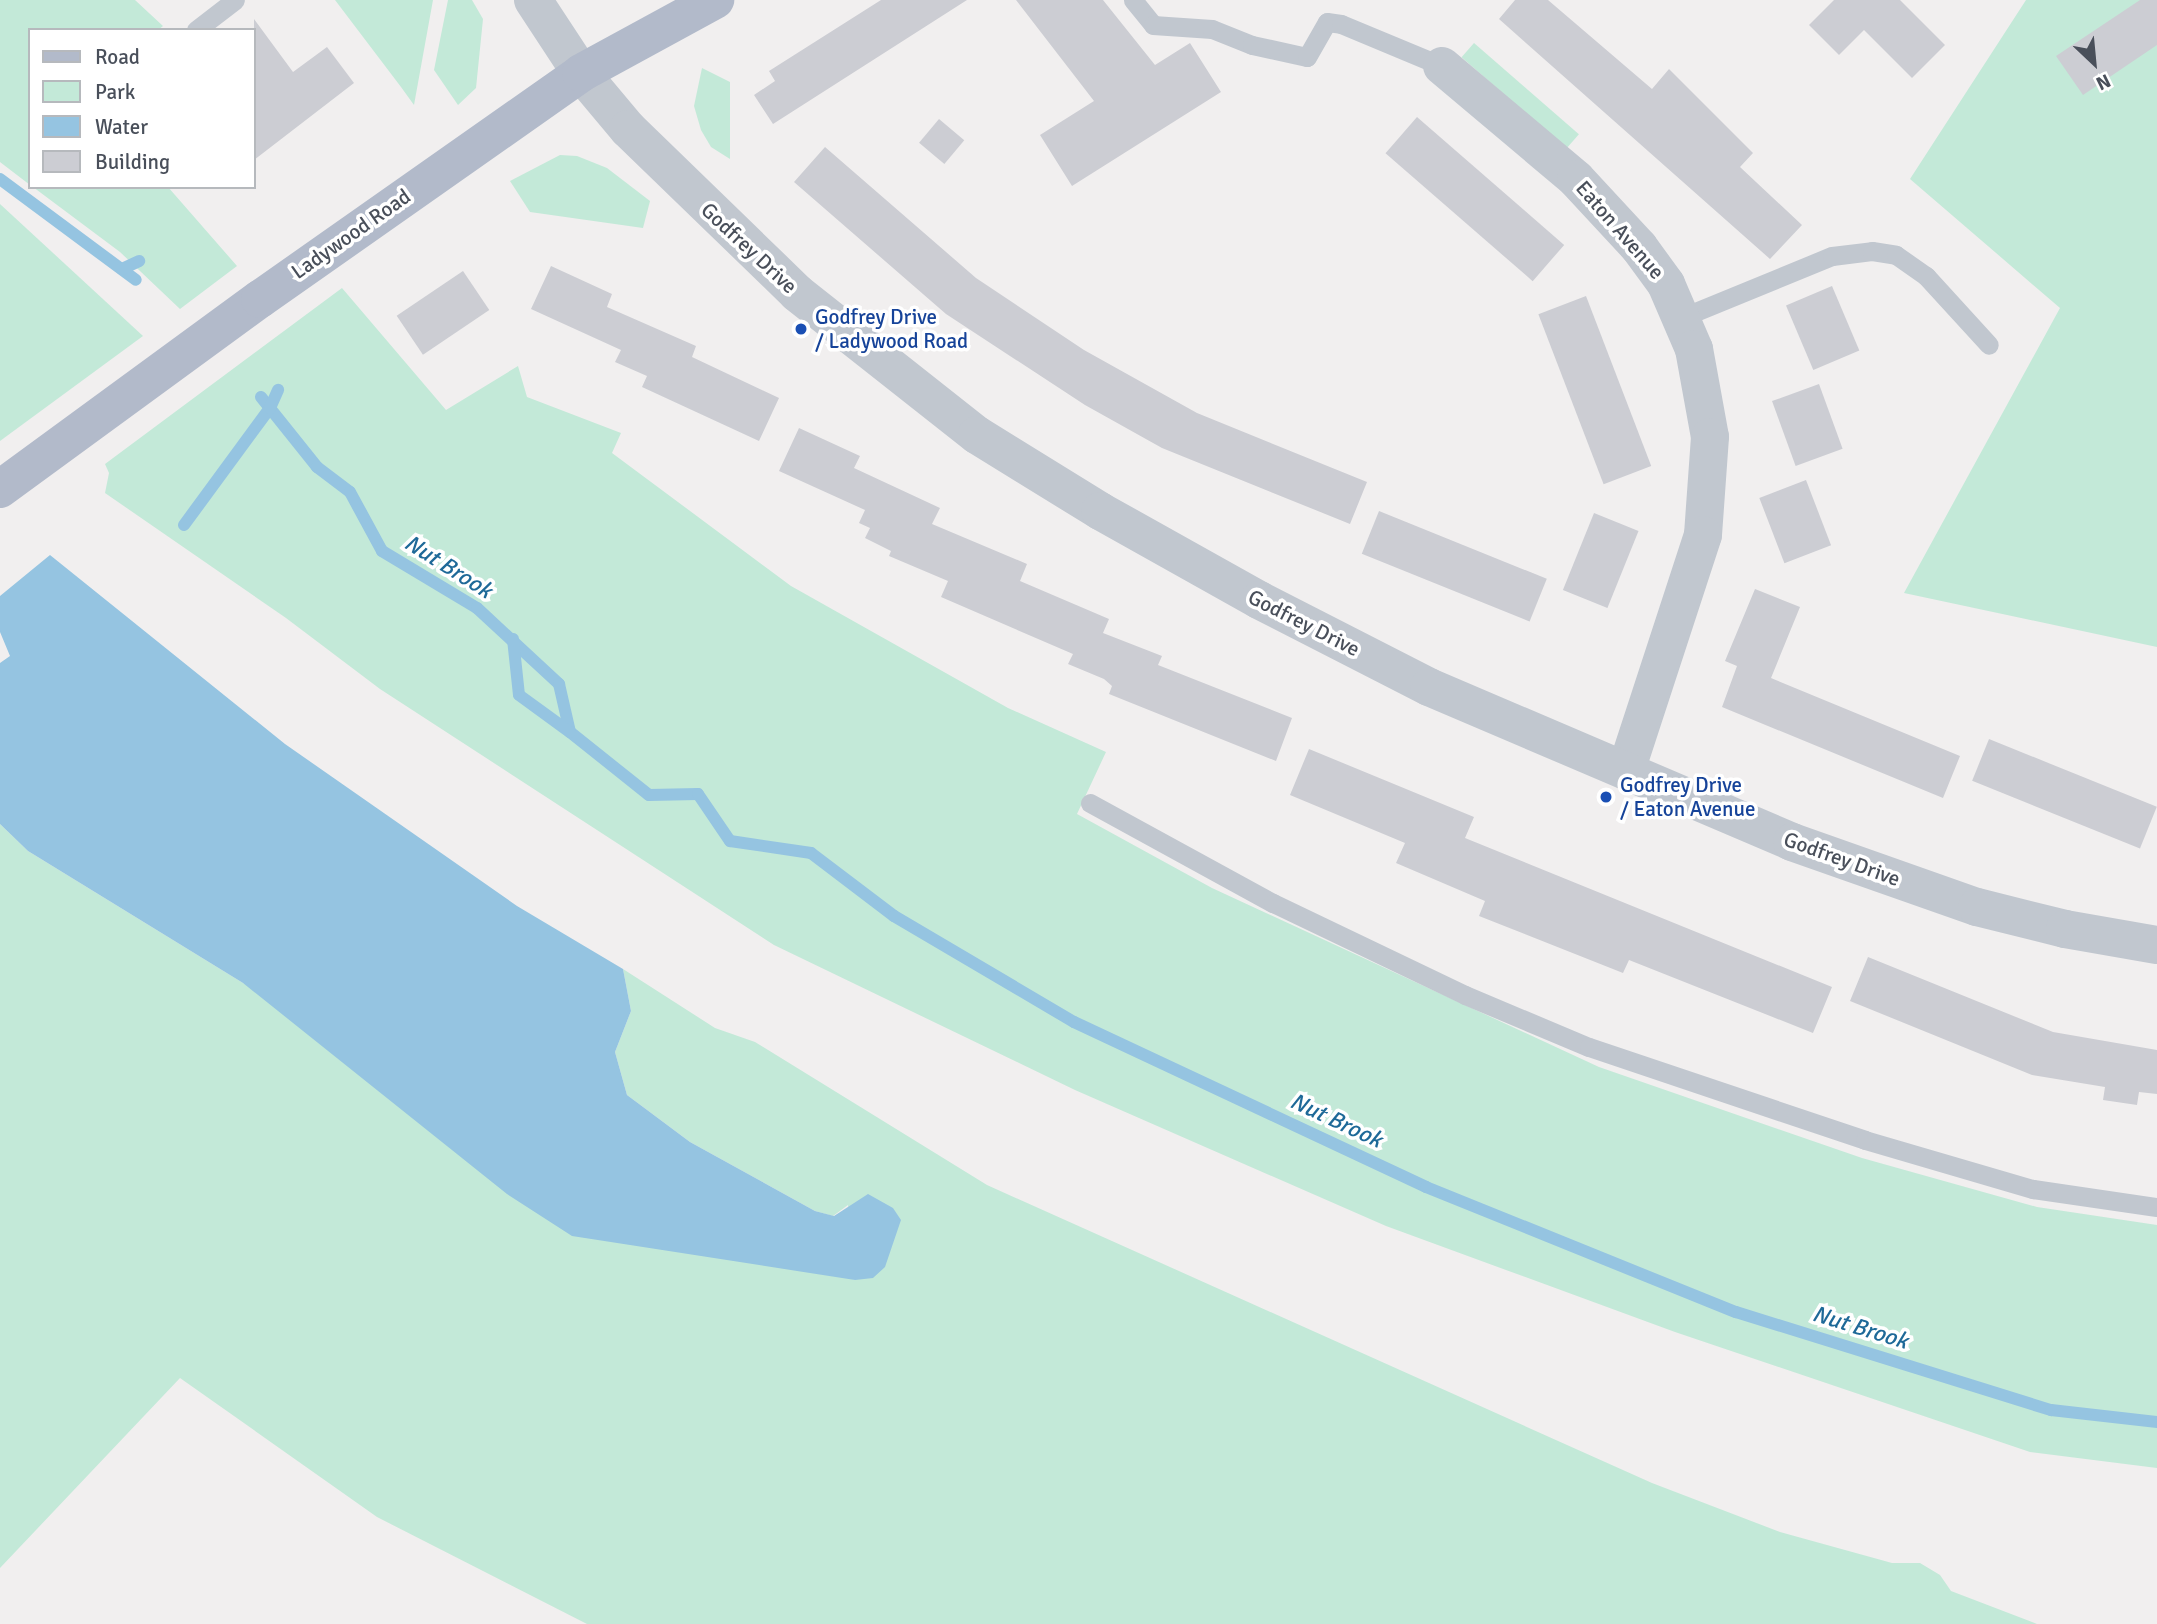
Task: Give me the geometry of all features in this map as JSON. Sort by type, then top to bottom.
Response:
[{"type":"main road","name":"Ladywood Road","points":[[0,489],[581,73],[715,0]]},
{"type":"street","name":"Godfrey Drive","points":[[533,0],[581,73],[673,177],[788,284],[977,435],[1259,600],[1429,687],[1792,842],[1977,907],[2066,929],[2157,944]]},
{"type":"street","name":"Eaton Avenue","points":[[1442,66],[1576,179],[1639,247],[1666,284],[1683,317],[1694,349],[1710,437],[1707,509],[1694,574],[1626,771]]},
{"type":"lane","points":[[199,28],[234,0]]},
{"type":"lane","points":[[1133,0],[1153,24],[1212,29],[1252,45],[1307,57],[1327,22],[1341,24],[1442,66]]},
{"type":"lane","points":[[1683,317],[1832,257],[1872,251],[1896,255],[1926,276],[1989,345]]},
{"type":"lane","points":[[1090,803],[1273,903],[1465,995],[1589,1047],[1865,1140],[2033,1189],[2157,1207]]},
{"type":"green space","points":[[0,0],[135,0],[163,26],[28,28],[28,183],[0,162]]},
{"type":"green space","points":[[335,0],[433,0],[414,105],[401,87]]},
{"type":"green space","points":[[448,0],[472,0],[483,19],[476,88],[458,105],[434,70]]},
{"type":"green space","points":[[2026,0],[2157,0],[2157,647],[1904,593],[2060,308],[1910,179]]},
{"type":"green space","points":[[1474,43],[1579,134],[1566,149],[1462,57]]},
{"type":"green space","points":[[702,68],[730,82],[730,159],[711,147],[701,130],[694,106]]},
{"type":"green space","points":[[560,155],[577,156],[607,168],[650,201],[643,228],[530,212],[510,181]]},
{"type":"green space","points":[[36,189],[170,189],[237,266],[180,309],[120,252]]},
{"type":"green space","points":[[0,204],[143,336],[0,441]]},
{"type":"green space","points":[[342,288],[446,410],[518,366],[527,397],[621,433],[612,453],[791,586],[1008,708],[1106,752],[1077,814],[1212,888],[1599,1067],[1862,1158],[2037,1207],[2157,1225],[2157,1468],[2030,1452],[1675,1332],[1386,1226],[1075,1090],[774,945],[380,689],[286,618],[105,493],[109,473],[105,464]]},
{"type":"green space","points":[[0,824],[28,851],[243,983],[855,1280],[848,1205],[833,1216],[815,1211],[690,1142],[627,1095],[615,1052],[631,1011],[623,969],[715,1028],[755,1042],[987,1185],[1652,1483],[1780,1532],[1892,1563],[1920,1563],[1940,1575],[1951,1591],[2037,1624],[587,1624],[377,1517],[180,1378],[0,1568]]},
{"type":"water","points":[[50,555],[285,744],[517,906],[623,969],[631,1011],[615,1052],[627,1095],[690,1142],[815,1211],[834,1216],[868,1194],[893,1208],[901,1220],[885,1267],[873,1278],[855,1280],[572,1236],[507,1194],[243,983],[28,851],[0,824],[0,663],[10,656],[0,632],[0,596]]},
{"type":"building","points":[[881,0],[967,0],[773,124],[754,95],[775,81],[769,71]]},
{"type":"building","points":[[1016,0],[1103,0],[1155,65],[1190,43],[1221,92],[1072,186],[1040,135],[1094,101]]},
{"type":"building","points":[[1515,0],[1548,0],[1652,89],[1669,69],[1753,153],[1740,167],[1802,225],[1770,259],[1499,19]]},
{"type":"building","points":[[1834,0],[1900,0],[1945,45],[1912,78],[1864,30],[1839,55],[1809,25]]},
{"type":"building","points":[[2140,0],[2157,0],[2157,45],[2083,95],[2056,56]]},
{"type":"building","points":[[254,19],[293,72],[327,47],[354,83],[256,158],[256,28]]},
{"type":"building","points":[[1417,117],[1564,245],[1533,281],[1386,153]]},
{"type":"building","points":[[939,119],[964,140],[944,164],[919,143]]},
{"type":"building","points":[[825,147],[976,278],[1084,350],[1197,413],[1367,482],[1350,524],[1162,448],[1085,405],[946,314],[794,182]]},
{"type":"building","points":[[551,266],[612,294],[607,307],[696,346],[692,357],[779,398],[759,441],[642,387],[647,376],[615,362],[621,350],[531,309]]},
{"type":"building","points":[[463,271],[489,310],[423,355],[397,316]]},
{"type":"building","points":[[1832,286],[1859,350],[1813,370],[1786,306]]},
{"type":"building","points":[[1586,296],[1651,466],[1604,484],[1538,314]]},
{"type":"building","points":[[1819,384],[1843,449],[1796,466],[1772,401]]},
{"type":"building","points":[[799,428],[860,456],[854,468],[940,508],[932,524],[1027,564],[1020,581],[1109,619],[1103,633],[1162,656],[1158,665],[1292,718],[1276,761],[1109,694],[1112,686],[1104,679],[1068,664],[1073,654],[941,597],[948,581],[889,556],[891,551],[865,538],[870,528],[859,523],[865,510],[779,471]]},
{"type":"building","points":[[1806,480],[1831,545],[1784,563],[1759,498]]},
{"type":"building","points":[[1379,511],[1547,579],[1530,621],[1362,554]]},
{"type":"building","points":[[1594,513],[1639,531],[1607,608],[1563,590]]},
{"type":"building","points":[[1755,589],[1800,607],[1771,678],[1960,756],[1943,798],[1722,707],[1737,666],[1725,661]]},
{"type":"building","points":[[1989,739],[2157,807],[2140,849],[1972,781]]},
{"type":"building","points":[[1309,749],[1474,817],[1465,838],[1832,987],[1813,1033],[1629,960],[1623,973],[1479,916],[1485,901],[1396,863],[1405,843],[1290,795]]},
{"type":"building","points":[[1868,957],[2053,1032],[2157,1050],[2157,1094],[2139,1092],[2137,1105],[2103,1100],[2105,1087],[2032,1075],[1850,1001]]},
{"type":"waterway","name":"Nut Brook","points":[[0,179],[136,280]]},
{"type":"waterway","points":[[122,269],[139,261]]},
{"type":"waterway","points":[[184,525],[270,408],[278,390]]},
{"type":"waterway","name":"Nut Brook","points":[[261,397],[317,467],[350,492],[382,551],[477,608],[559,684],[570,732],[649,795],[698,794],[730,841],[811,853],[894,916],[1074,1022],[1426,1187],[1736,1312],[2051,1410],[2157,1422]]},
{"type":"waterway","name":"Nut Brook","points":[[513,639],[519,695],[570,732]]},
{"type":"place","name":"Godfrey Drive / Ladywood Road","points":[[801,329]]},
{"type":"place","name":"Godfrey Drive / Eaton Avenue","points":[[1606,797]]}]
